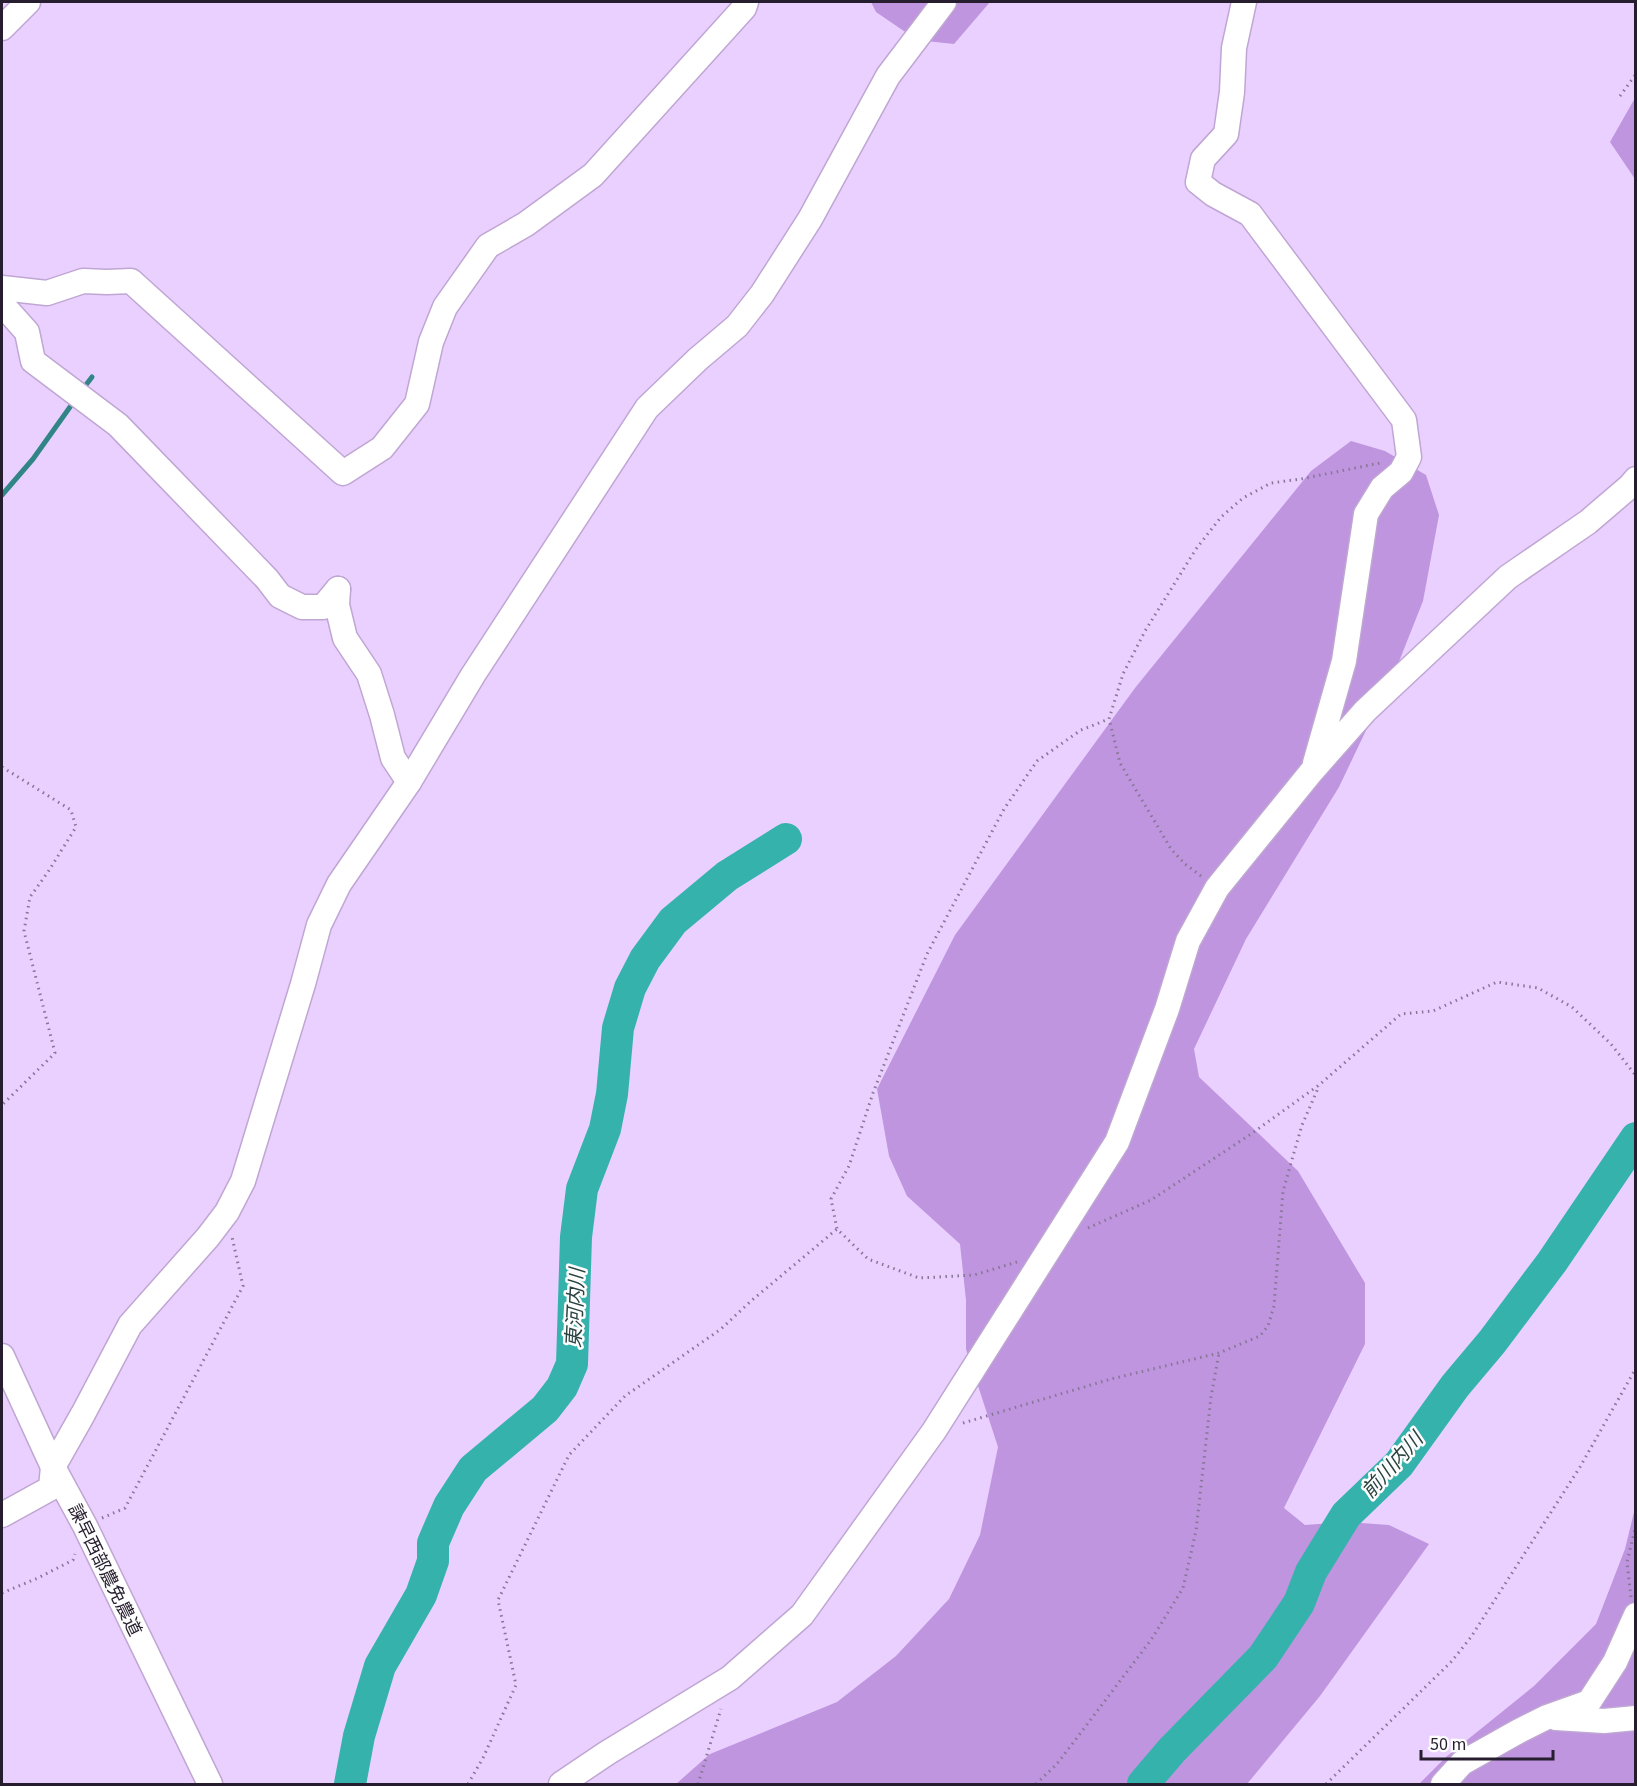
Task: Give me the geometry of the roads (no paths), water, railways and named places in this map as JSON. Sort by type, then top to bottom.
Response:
[{"type":"street","points":[[2,27],[28,2]]},
{"type":"street","points":[[2,288],[47,293],[83,281],[131,281],[343,473],[382,448],[417,404],[431,342],[445,307],[488,246],[526,224],[593,175],[744,8],[746,2]]},
{"type":"street","points":[[2,1515],[51,1488],[53,1467],[130,1325],[208,1237],[227,1212],[243,1182],[319,925],[339,884],[409,782],[473,675],[647,408],[698,359],[737,326],[762,294],[810,219],[888,76],[944,2]]},
{"type":"street","points":[[1244,2],[1234,48],[1232,92],[1226,134],[1203,159],[1198,182],[1213,194],[1250,214],[1404,420],[1409,457],[1401,472],[1382,488],[1366,514],[1344,661],[1312,771]]},
{"type":"street","points":[[2,304],[27,332],[33,361],[118,425],[267,579],[280,596],[302,607],[323,607],[339,589],[337,604],[345,638],[369,674],[393,758],[409,782]]},
{"type":"street","points":[[561,1785],[607,1753],[730,1678],[802,1615],[934,1431],[1117,1142],[1167,1009],[1188,941],[1217,888],[1312,771],[1365,711],[1508,577],[1588,522],[1635,479]]},
{"type":"street","name":"諫早西部農免農道","points":[[2,1356],[53,1467],[85,1526],[210,1785]]},
{"type":"street","points":[[1443,1785],[1462,1763],[1547,1717],[1589,1702],[1615,1662],[1634,1617]]},
{"type":"street","points":[[1547,1717],[1604,1721],[1635,1718]]},
{"type":"waterway","points":[[82,390],[92,377]]},
{"type":"waterway","points":[[2,495],[33,459],[75,400]]},
{"type":"waterway","name":"東河内川","points":[[350,1784],[359,1736],[380,1666],[421,1595],[433,1561],[433,1543],[449,1506],[473,1469],[545,1409],[562,1387],[572,1364],[576,1237],[582,1189],[605,1129],[612,1094],[618,1028],[630,988],[645,959],[673,921],[727,876],[786,839]]},
{"type":"waterway","name":"前川内川","points":[[1143,1784],[1172,1750],[1263,1657],[1299,1603],[1311,1572],[1346,1515],[1399,1464],[1455,1386],[1492,1342],[1552,1262],[1636,1138]]}]
